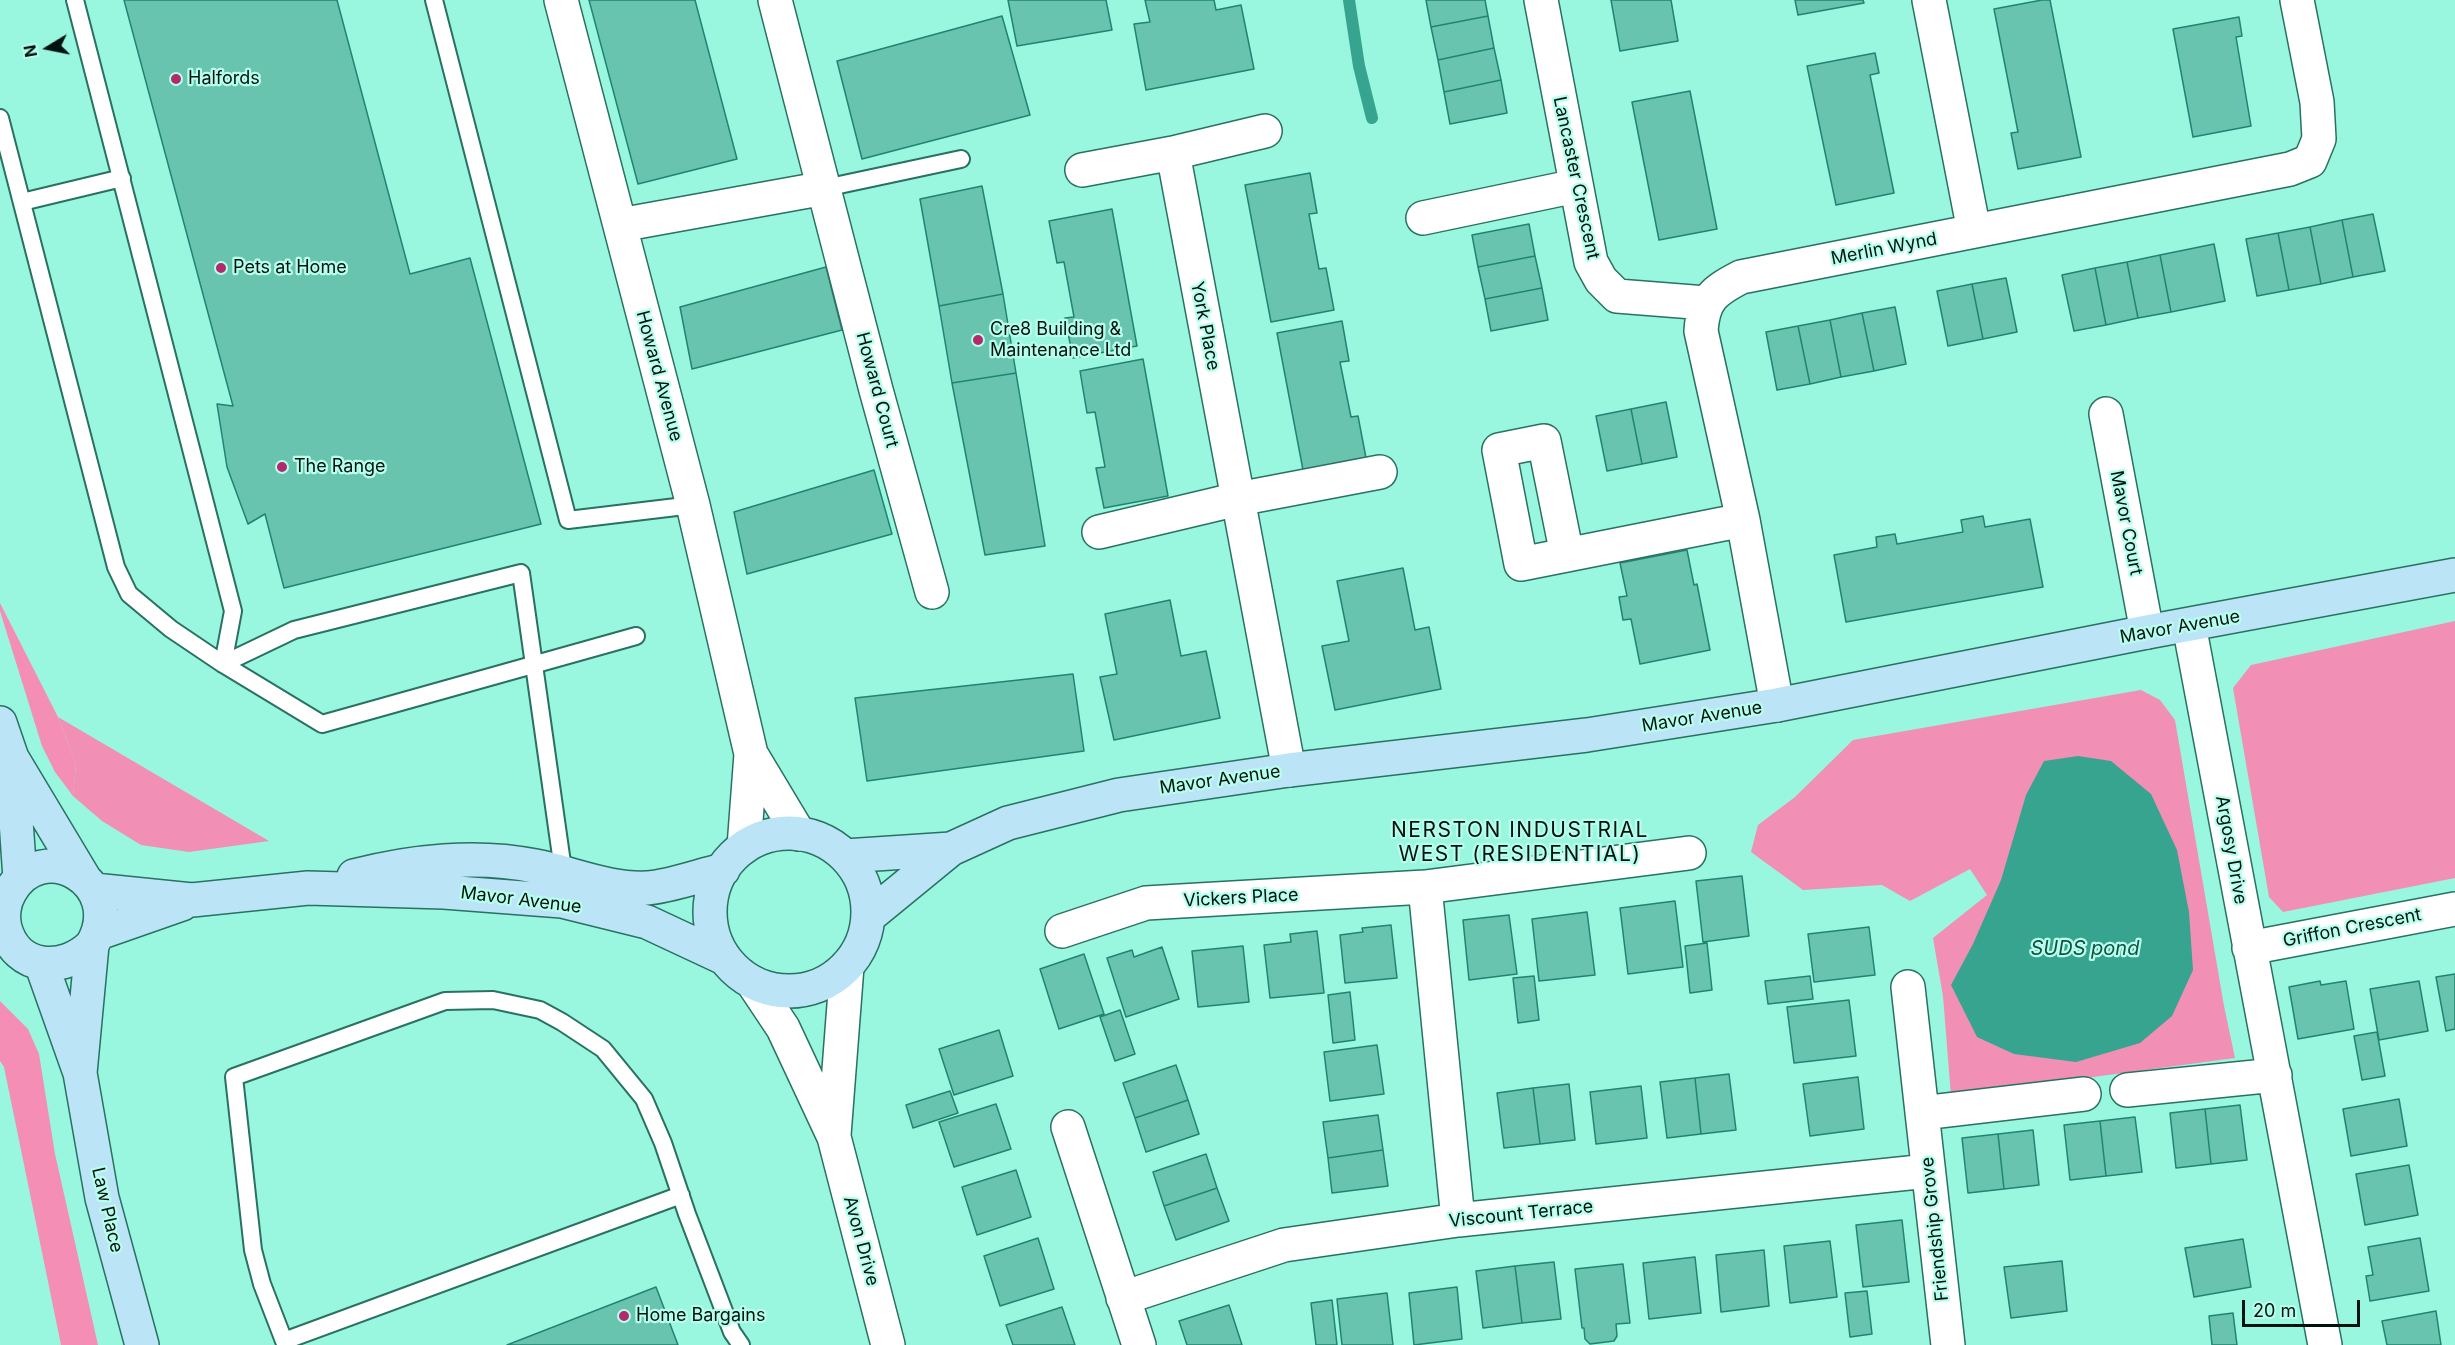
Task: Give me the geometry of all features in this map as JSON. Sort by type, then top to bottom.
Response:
[{"type":"street","name":"Howard Avenue","points":[[561,0],[693,505],[751,754],[799,834]]},
{"type":"street","name":"Howard Court","points":[[775,0],[876,390],[932,592]]},
{"type":"street","name":"Lancaster Crescent","points":[[1541,0],[1591,262],[1601,280],[1617,296],[1706,303]]},
{"type":"street","points":[[1929,0],[1974,231]]},
{"type":"street","name":"Merlin Wynd","points":[[1706,303],[1719,289],[1742,278],[2290,170],[2310,161],[2319,139],[2317,102],[2297,0]]},
{"type":"street","points":[[1082,170],[1173,153],[1265,131]]},
{"type":"street","name":"York Place","points":[[1173,153],[1289,770]]},
{"type":"street","points":[[1423,218],[1576,186]]},
{"type":"street","points":[[620,225],[825,188]]},
{"type":"street","points":[[1706,303],[1702,312],[1701,331],[1743,520],[1777,705]]},
{"type":"street","name":"Mavor Court","points":[[2106,414],[2147,632]]},
{"type":"street","points":[[1099,532],[1238,499],[1380,472]]},
{"type":"street","points":[[1567,555],[1743,520]]},
{"type":"street","name":"Mavor Avenue","points":[[868,917],[951,849],[1008,823],[1119,795],[1289,770],[1587,735],[1777,705],[2147,632],[2455,575]]},
{"type":"street","name":"Argosy Drive","points":[[2189,626],[2325,1345]]},
{"type":"street","points":[[0,723],[12,758],[100,904],[101,918],[95,939],[82,955],[69,962],[55,965],[41,963],[24,955],[5,940],[4,912],[9,892],[12,758]]},
{"type":"street","name":"Howard Avenue","points":[[733,858],[751,754]]},
{"type":"street","points":[[780,834],[799,834],[824,841],[845,856],[859,874],[866,895],[868,917],[862,943],[847,966],[827,982],[803,990],[777,991],[753,983],[737,972],[724,958],[714,937],[710,914],[713,891],[733,858],[761,838],[780,834]]},
{"type":"street","name":"Mavor Avenue","points":[[845,856],[951,849]]},
{"type":"street","name":"Vickers Place","points":[[1062,931],[1146,903],[1425,887],[1689,853]]},
{"type":"street","name":"Mavor Avenue","points":[[563,887],[649,888],[733,858]]},
{"type":"street","name":"Mavor Avenue","points":[[89,884],[192,900],[308,888],[373,871],[430,862],[486,860],[534,865],[563,887],[647,922],[724,958]]},
{"type":"street","points":[[9,892],[32,871],[45,867],[72,870],[89,884]]},
{"type":"street","points":[[1425,887],[1458,1220]]},
{"type":"street","name":"Mavor Avenue","points":[[95,939],[192,900]]},
{"type":"street","name":"Griffon Crescent","points":[[2249,948],[2455,909]]},
{"type":"street","name":"Law Place","points":[[80,1073],[95,939]]},
{"type":"street","name":"Law Place","points":[[41,963],[80,1073],[102,1198],[142,1345]]},
{"type":"street","name":"Avon Drive","points":[[834,1137],[847,966]]},
{"type":"street","name":"Avon Drive","points":[[753,983],[783,1028],[834,1137],[885,1344]]},
{"type":"street","name":"Friendship Grove","points":[[1908,987],[1948,1345]]},
{"type":"street","points":[[2127,1090],[2275,1075]]},
{"type":"street","points":[[1922,1113],[2084,1095]]},
{"type":"street","points":[[1068,1127],[1139,1345]]},
{"type":"street","name":"Viscount Terrace","points":[[1123,1298],[1284,1245],[1458,1220],[1928,1171]]},
{"type":"lane","points":[[75,0],[233,611],[223,664]]},
{"type":"lane","points":[[434,0],[568,520],[693,505]]},
{"type":"lane","points":[[0,118],[116,567],[129,594],[171,629],[223,664],[322,724],[636,636]]},
{"type":"lane","points":[[825,188],[961,159]]},
{"type":"lane","points":[[22,202],[122,178]]},
{"type":"lane","points":[[223,664],[294,630],[521,573],[535,663],[563,887]]},
{"type":"lane","points":[[681,1195],[284,1341],[262,1284],[253,1250],[234,1077],[445,1001],[493,1000],[540,1010],[603,1049],[644,1099],[663,1143],[732,1332],[741,1345]]},
{"type":"shaded area","points":[[0,603],[58,717],[76,764],[73,796],[55,772],[42,746],[0,611]]},
{"type":"shaded area","points":[[2455,621],[2455,878],[2283,912],[2269,897],[2233,688],[2251,665]]},
{"type":"shaded area","points":[[2141,690],[2160,700],[2175,720],[2235,1058],[1951,1096],[1943,996],[1933,938],[1987,895],[1970,869],[1910,901],[1882,885],[1803,890],[1751,852],[1758,825],[1795,797],[1853,740]]},
{"type":"shaded area","points":[[58,717],[269,841],[189,852],[141,845],[102,821],[73,796],[76,764]]},
{"type":"shaded area","points":[[0,1001],[28,1029],[39,1054],[55,1154],[98,1345],[61,1345],[4,1067],[0,1061]]},
{"type":"water","name":"SUDS pond","points":[[2078,756],[2111,761],[2151,794],[2177,850],[2189,912],[2193,970],[2172,1016],[2140,1043],[2076,1062],[2014,1054],[1977,1037],[1951,985],[1973,944],[2001,880],[2026,795],[2044,761]]},
{"type":"building","points":[[124,0],[337,0],[410,274],[470,258],[541,524],[284,588],[265,514],[248,524],[227,467],[217,404],[233,406]]},
{"type":"building","points":[[589,0],[695,0],[737,159],[638,184]]},
{"type":"building","points":[[1008,0],[1106,0],[1112,30],[1017,46]]},
{"type":"building","points":[[1145,0],[1214,0],[1216,10],[1241,5],[1254,69],[1146,90],[1134,24],[1150,22]]},
{"type":"building","points":[[1426,0],[1485,0],[1488,16],[1431,27]]},
{"type":"building","points":[[1611,0],[1671,0],[1678,41],[1620,51]]},
{"type":"building","points":[[1795,0],[1863,0],[1864,3],[1798,15]]},
{"type":"building","points":[[2050,0],[2081,157],[2018,169],[2011,133],[2018,132],[1994,9]]},
{"type":"building","points":[[1002,16],[1030,115],[862,159],[837,61]]},
{"type":"building","points":[[1488,16],[1494,48],[1438,60],[1431,27]]},
{"type":"building","points":[[2239,17],[2242,36],[2236,37],[2251,126],[2193,137],[2173,29]]},
{"type":"building","points":[[1494,48],[1501,80],[1444,92],[1438,60]]},
{"type":"building","points":[[1875,53],[1879,73],[1870,75],[1894,193],[1836,205],[1807,66]]},
{"type":"building","points":[[1501,80],[1507,113],[1450,124],[1444,92]]},
{"type":"building","points":[[1690,91],[1717,229],[1659,240],[1632,102]]},
{"type":"building","points":[[1310,173],[1317,213],[1309,214],[1319,269],[1326,268],[1334,310],[1271,322],[1245,185]]},
{"type":"building","points":[[982,186],[1003,294],[939,306],[920,199]]},
{"type":"building","points":[[1112,209],[1137,346],[1073,358],[1065,318],[1074,317],[1064,262],[1057,263],[1049,221]]},
{"type":"building","points":[[2373,214],[2385,271],[2353,277],[2342,220]]},
{"type":"building","points":[[2342,220],[2353,277],[2321,284],[2310,227]]},
{"type":"building","points":[[1529,224],[1535,256],[1478,267],[1472,235]]},
{"type":"building","points":[[2310,227],[2321,284],[2289,290],[2278,233]]},
{"type":"building","points":[[2278,233],[2289,290],[2257,296],[2246,239]]},
{"type":"building","points":[[2214,244],[2225,301],[2171,312],[2160,255]]},
{"type":"building","points":[[2160,255],[2171,312],[2138,318],[2127,262]]},
{"type":"building","points":[[1535,256],[1542,288],[1485,299],[1478,267]]},
{"type":"building","points":[[2127,262],[2138,318],[2106,325],[2095,268]]},
{"type":"building","points":[[826,267],[842,330],[692,369],[680,307]]},
{"type":"building","points":[[2095,268],[2106,325],[2074,331],[2062,275]]},
{"type":"building","points":[[2006,278],[2017,332],[1983,339],[1972,284]]},
{"type":"building","points":[[1972,284],[1983,339],[1948,346],[1937,291]]},
{"type":"building","points":[[1542,288],[1548,320],[1491,331],[1485,299]]},
{"type":"building","name":"Cre8 Building & Maintenance Ltd","points":[[1003,294],[1016,373],[952,383],[939,306]]},
{"type":"building","points":[[1895,307],[1906,364],[1874,371],[1862,313]]},
{"type":"building","points":[[1862,313],[1874,371],[1841,377],[1830,320]]},
{"type":"building","points":[[1830,320],[1841,377],[1810,384],[1798,326]]},
{"type":"building","points":[[1342,321],[1349,361],[1340,362],[1351,417],[1358,416],[1366,458],[1303,470],[1277,333]]},
{"type":"building","points":[[1798,326],[1810,384],[1777,390],[1766,332]]},
{"type":"building","points":[[1143,359],[1168,496],[1104,508],[1096,468],[1105,467],[1095,412],[1087,413],[1080,371]]},
{"type":"building","points":[[1016,373],[1045,546],[985,555],[952,383]]},
{"type":"building","points":[[1666,402],[1677,457],[1642,464],[1631,409]]},
{"type":"building","points":[[1631,409],[1642,464],[1607,471],[1596,416]]},
{"type":"building","points":[[874,470],[892,534],[747,574],[734,512]]},
{"type":"building","points":[[1983,516],[1985,527],[2030,519],[2043,587],[1846,622],[1834,555],[1877,547],[1876,537],[1895,534],[1897,544],[1963,532],[1961,520]]},
{"type":"building","points":[[1687,550],[1694,585],[1697,584],[1710,650],[1640,664],[1631,619],[1623,620],[1619,597],[1627,596],[1620,563]]},
{"type":"building","points":[[1403,568],[1415,630],[1429,627],[1441,689],[1335,710],[1322,646],[1349,641],[1337,581]]},
{"type":"building","points":[[1170,600],[1181,656],[1206,651],[1220,718],[1114,740],[1100,677],[1117,674],[1105,614]]},
{"type":"building","points":[[1073,674],[1084,751],[867,781],[855,698]]},
{"type":"building","points":[[1742,876],[1749,936],[1703,942],[1696,881]]},
{"type":"building","points":[[1675,901],[1683,967],[1628,974],[1620,908]]},
{"type":"building","points":[[1587,912],[1595,975],[1539,981],[1532,919]]},
{"type":"building","points":[[1509,915],[1517,974],[1469,980],[1463,920]]},
{"type":"building","points":[[1391,925],[1397,978],[1345,983],[1340,935],[1363,932],[1362,928]]},
{"type":"building","points":[[1869,927],[1875,975],[1814,982],[1808,934]]},
{"type":"building","points":[[1317,931],[1324,993],[1270,998],[1264,945],[1291,942],[1290,934]]},
{"type":"building","points":[[1707,943],[1712,990],[1690,993],[1685,946]]},
{"type":"building","points":[[1243,946],[1249,1002],[1198,1007],[1192,951]]},
{"type":"building","points":[[1162,947],[1179,999],[1126,1017],[1107,958],[1132,950],[1134,957]]},
{"type":"building","points":[[1084,954],[1104,1014],[1059,1029],[1040,969]]},
{"type":"building","points":[[2455,974],[2455,1029],[2446,1031],[2436,977]]},
{"type":"building","points":[[1534,976],[1539,1020],[1518,1023],[1513,978]]},
{"type":"building","points":[[1810,976],[1813,999],[1768,1004],[1765,981]]},
{"type":"building","points":[[2320,981],[2321,985],[2346,981],[2354,1029],[2298,1039],[2289,987]]},
{"type":"building","points":[[2419,981],[2428,1031],[2379,1040],[2370,989]]},
{"type":"building","points":[[1350,992],[1355,1040],[1333,1043],[1328,995]]},
{"type":"building","points":[[1849,1000],[1856,1056],[1794,1063],[1787,1007]]},
{"type":"building","points":[[1120,1010],[1135,1054],[1115,1061],[1100,1017]]},
{"type":"building","points":[[999,1030],[1013,1076],[954,1095],[939,1049]]},
{"type":"building","points":[[2377,1032],[2385,1076],[2362,1080],[2354,1036]]},
{"type":"building","points":[[1377,1045],[1384,1094],[1330,1101],[1324,1052]]},
{"type":"building","points":[[1176,1065],[1188,1100],[1135,1118],[1123,1083]]},
{"type":"building","points":[[1729,1074],[1736,1130],[1701,1134],[1695,1078]]},
{"type":"building","points":[[1858,1077],[1864,1129],[1810,1136],[1803,1084]]},
{"type":"building","points":[[1695,1078],[1701,1134],[1667,1138],[1660,1082]]},
{"type":"building","points":[[1569,1084],[1575,1140],[1540,1144],[1533,1088]]},
{"type":"building","points":[[1641,1086],[1647,1138],[1596,1144],[1590,1092]]},
{"type":"building","points":[[1533,1088],[1540,1144],[1504,1148],[1497,1093]]},
{"type":"building","points":[[950,1091],[958,1113],[913,1128],[906,1105]]},
{"type":"building","points":[[2399,1099],[2407,1146],[2351,1156],[2343,1109]]},
{"type":"building","points":[[1188,1100],[1199,1134],[1146,1152],[1135,1118]]},
{"type":"building","points":[[996,1104],[1011,1149],[954,1167],[939,1122]]},
{"type":"building","points":[[2240,1105],[2247,1160],[2211,1164],[2205,1109]]},
{"type":"building","points":[[2205,1109],[2211,1164],[2176,1168],[2170,1113]]},
{"type":"building","points":[[1378,1115],[1383,1150],[1328,1158],[1323,1122]]},
{"type":"building","points":[[2135,1117],[2142,1172],[2106,1176],[2100,1121]]},
{"type":"building","points":[[2100,1121],[2106,1176],[2070,1180],[2064,1125]]},
{"type":"building","points":[[2033,1130],[2039,1185],[2004,1189],[1998,1134]]},
{"type":"building","points":[[1998,1134],[2004,1189],[1968,1193],[1962,1138]]},
{"type":"building","points":[[1383,1150],[1388,1186],[1332,1193],[1328,1158]]},
{"type":"building","points":[[1206,1154],[1217,1188],[1164,1206],[1153,1172]]},
{"type":"building","points":[[2409,1165],[2418,1215],[2365,1225],[2356,1174]]},
{"type":"building","points":[[1016,1170],[1031,1217],[977,1235],[962,1187]]},
{"type":"building","points":[[1217,1188],[1229,1221],[1176,1240],[1164,1206]]},
{"type":"building","points":[[1902,1220],[1909,1282],[1863,1287],[1856,1225]]},
{"type":"building","points":[[1038,1238],[1054,1289],[1000,1306],[984,1256]]},
{"type":"building","points":[[2420,1238],[2429,1291],[2370,1301],[2366,1276],[2373,1275],[2368,1247]]},
{"type":"building","points":[[2243,1239],[2251,1287],[2194,1297],[2185,1248]]},
{"type":"building","points":[[1830,1241],[1837,1297],[1790,1303],[1784,1246]]},
{"type":"building","points":[[1764,1250],[1769,1306],[1721,1312],[1716,1255]]},
{"type":"building","points":[[1695,1257],[1701,1313],[1649,1319],[1643,1263]]},
{"type":"building","points":[[2062,1261],[2067,1311],[2011,1318],[2004,1267]]},
{"type":"building","points":[[1554,1262],[1561,1319],[1522,1323],[1515,1266]]},
{"type":"building","points":[[1623,1264],[1630,1323],[1616,1324],[1617,1336],[1614,1341],[1590,1344],[1585,1339],[1584,1328],[1582,1328],[1575,1269]]},
{"type":"building","points":[[1515,1266],[1522,1323],[1483,1328],[1476,1271]]},
{"type":"building","name":"Home Bargains","points":[[656,1287],[678,1345],[507,1345]]},
{"type":"building","points":[[1457,1287],[1462,1339],[1414,1345],[1409,1293]]},
{"type":"building","points":[[1867,1291],[1872,1334],[1850,1337],[1845,1293]]},
{"type":"building","points":[[1387,1293],[1393,1345],[1342,1345],[1337,1299]]},
{"type":"building","points":[[1332,1300],[1337,1345],[1316,1345],[1311,1303]]},
{"type":"building","points":[[1229,1305],[1242,1345],[1187,1345],[1179,1321]]},
{"type":"building","points":[[1062,1307],[1075,1345],[1013,1345],[1006,1325]]},
{"type":"building","points":[[2436,1311],[2441,1345],[2387,1345],[2382,1321]]},
{"type":"building","points":[[2233,1313],[2237,1345],[2212,1345],[2209,1316]]},
{"type":"waterway","points":[[1349,0],[1359,66],[1372,118]]},
{"type":"place","name":"Halfords","points":[[176,79]]},
{"type":"place","name":"Pets at Home","points":[[221,268]]},
{"type":"place","name":"Cre8 Building & Maintenance Ltd","points":[[978,340]]},
{"type":"place","name":"The Range","points":[[282,467]]},
{"type":"place","name":"Home Bargains","points":[[624,1316]]},
{"type":"district","name":"NERSTON INDUSTRIAL WEST (RESIDENTIAL)","points":[[1520,843]]}]
